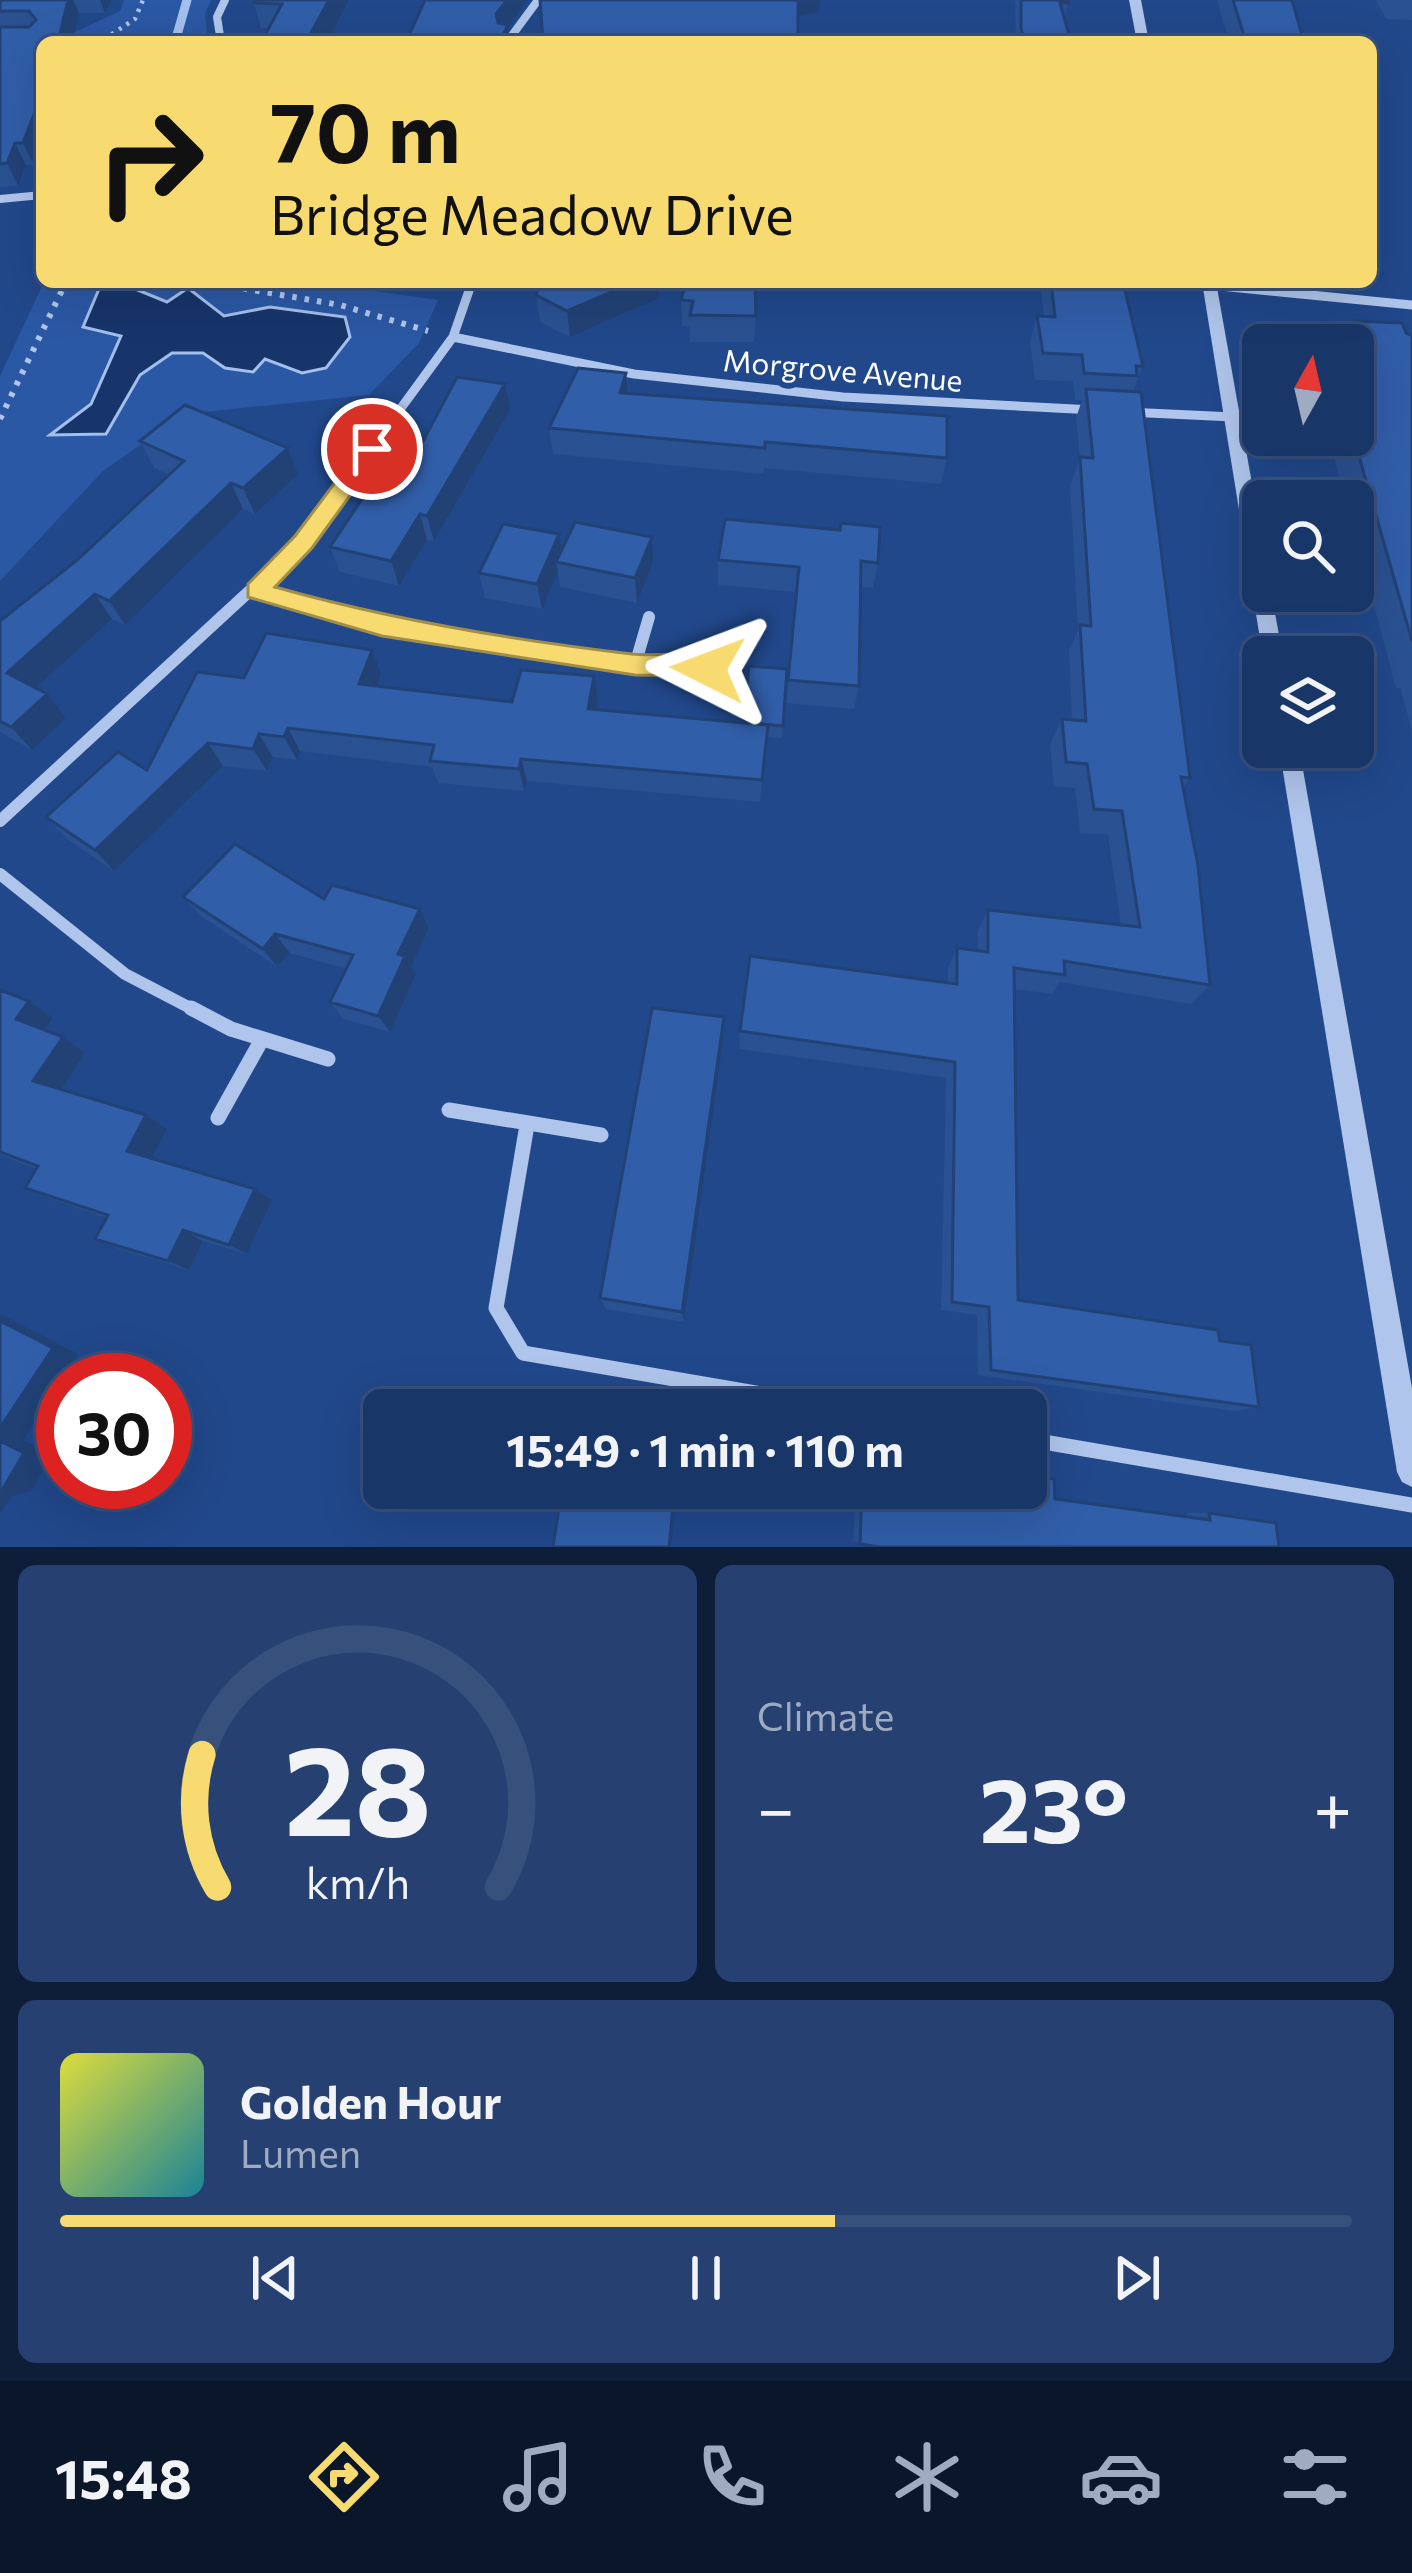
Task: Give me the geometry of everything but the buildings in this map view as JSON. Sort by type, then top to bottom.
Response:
[{"type":"street","points":[[220,36],[217,17],[225,0]]},
{"type":"street","points":[[511,36],[538,0]]},
{"type":"street","points":[[1135,0],[1142,36]]},
{"type":"street","points":[[0,199],[36,196]]},
{"type":"street","points":[[0,820],[257,591],[303,542],[410,389],[453,338],[470,288]]},
{"type":"street","points":[[1211,288],[1270,636]]},
{"type":"street","points":[[1256,288],[1412,305]]},
{"type":"street","name":"Morgrove Avenue","points":[[453,338],[634,374],[843,397],[1233,417]]},
{"type":"street","points":[[257,591],[382,626],[635,665],[708,669]]},
{"type":"street","points":[[635,665],[649,616]]},
{"type":"street","points":[[1293,768],[1412,1472]]},
{"type":"street","points":[[0,874],[125,974],[261,1041],[328,1059]]},
{"type":"street","points":[[218,1118],[261,1041]]},
{"type":"street","points":[[449,1110],[601,1136]]},
{"type":"street","points":[[527,1125],[496,1308],[523,1353],[733,1389]]},
{"type":"street","points":[[1047,1443],[1412,1505]]},
{"type":"path","points":[[114,36],[135,19],[143,0]]},
{"type":"path","points":[[0,418],[63,288]]},
{"type":"path","points":[[241,288],[340,305],[453,338]]},
{"type":"shaded area","points":[[124,0],[211,0],[205,14],[207,36],[73,33],[120,11]]},
{"type":"shaded area","points":[[41,288],[354,288],[438,300],[419,343],[369,395],[184,414],[103,471],[0,581],[0,376]]},
{"type":"shaded area","points":[[133,288],[167,302],[188,288],[224,316],[270,307],[345,317],[350,337],[326,368],[302,373],[265,359],[253,372],[225,368],[203,353],[172,353],[140,375],[106,434],[50,435],[91,404],[121,336],[83,327],[99,289]]},
{"type":"waterway","points":[[177,36],[187,0]]},
{"type":"route","points":[[372,449],[303,542],[257,591],[382,626],[635,665],[708,669]]}]
